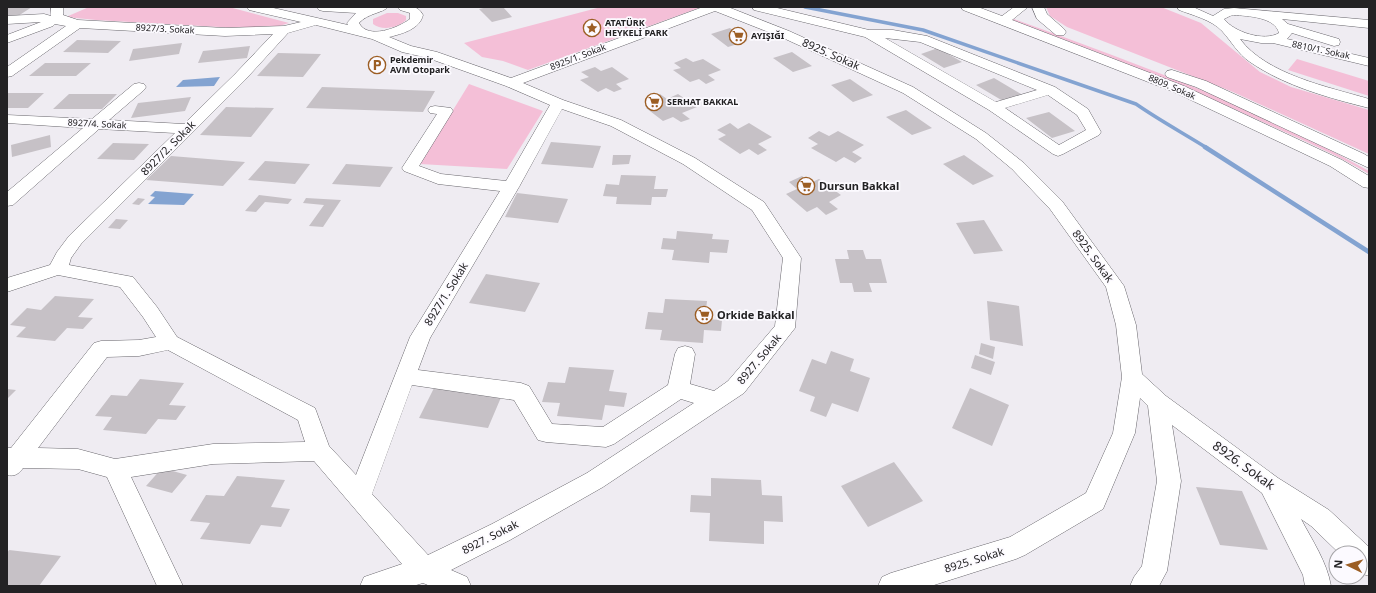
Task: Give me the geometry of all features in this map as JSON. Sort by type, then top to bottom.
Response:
[{"type":"street","name":"8927/3. Sokak","points":[[57,7],[57,17],[77,24],[225,32],[284,30],[313,22]]},
{"type":"street","points":[[253,7],[365,33],[396,32],[414,22],[424,7]]},
{"type":"street","points":[[323,7],[370,10]]},
{"type":"street","points":[[365,33],[354,28],[353,23],[356,18],[370,10],[382,7]]},
{"type":"street","points":[[404,7],[415,11],[417,15],[414,22],[422,40],[432,55]]},
{"type":"street","name":"8925/1. Sokak","points":[[510,83],[714,7]]},
{"type":"street","name":"8925. Sokak","points":[[717,7],[824,51],[908,90],[981,136],[1018,166],[1056,205],[1115,286],[1126,325],[1132,377],[1124,433],[1095,500],[1016,547],[891,586]]},
{"type":"street","points":[[758,7],[869,34],[893,34],[923,39],[1050,90],[1083,112],[1094,132],[1058,152],[994,107],[869,34]]},
{"type":"street","name":"8809. Sokak","points":[[967,7],[992,9],[1012,14],[1201,84],[1358,156],[1369,163]]},
{"type":"street","points":[[1038,7],[1041,16],[1060,32]]},
{"type":"street","points":[[1183,7],[1223,26]]},
{"type":"street","points":[[1225,7],[1248,12],[1337,22],[1367,18]]},
{"type":"street","points":[[1306,7],[1345,12],[1367,18]]},
{"type":"street","points":[[1248,12],[1223,14],[1219,16],[1223,26],[1232,38],[1268,69],[1310,86],[1369,104]]},
{"type":"street","name":"8810/1. Sokak","points":[[1248,12],[1273,19],[1283,26],[1369,54]]},
{"type":"street","name":"8809. Sokak","points":[[1012,14],[1179,89],[1336,163],[1369,183]]},
{"type":"street","points":[[7,20],[44,18],[77,24]]},
{"type":"street","points":[[7,39],[54,20]]},
{"type":"street","points":[[1255,59],[1267,39],[1284,36],[1286,34],[1283,26],[1322,20]]},
{"type":"street","points":[[1337,22],[1330,25],[1328,31],[1332,37],[1352,48]]},
{"type":"street","points":[[7,73],[77,24]]},
{"type":"street","name":"8810/1. Sokak","points":[[1223,26],[1239,34],[1369,62]]},
{"type":"street","name":"8927/2. Sokak","points":[[58,270],[63,256],[75,240],[284,30]]},
{"type":"street","name":"8927. Sokak","points":[[365,33],[407,49],[432,55],[510,83],[558,103],[616,123],[689,161],[758,206],[792,258],[784,328],[736,387],[595,480],[502,532],[424,570],[373,586]]},
{"type":"street","points":[[7,201],[139,86]]},
{"type":"street","points":[[994,107],[1050,90]]},
{"type":"street","name":"8927/1. Sokak","points":[[359,497],[420,337],[512,187],[558,103]]},
{"type":"street","points":[[435,110],[446,111],[410,168],[438,179],[512,187]]},
{"type":"street","name":"8927/4. Sokak","points":[[7,119],[187,129]]},
{"type":"street","points":[[7,284],[58,270],[126,282],[150,312],[170,342],[307,414],[319,452],[424,570],[458,586]]},
{"type":"street","points":[[10,462],[101,349],[139,348],[170,342]]},
{"type":"street","points":[[404,376],[521,392],[546,433],[606,437],[678,390],[685,354]]},
{"type":"street","name":"8926. Sokak","points":[[1132,377],[1158,402],[1270,485],[1320,518],[1349,545]]},
{"type":"street","points":[[678,390],[716,400]]},
{"type":"street","points":[[1143,586],[1154,571],[1169,481],[1158,402]]},
{"type":"street","points":[[10,462],[78,459],[115,469],[213,454],[319,452]]},
{"type":"street","points":[[115,469],[170,586]]},
{"type":"street","points":[[1270,485],[1316,573],[1318,586]]},
{"type":"shaded area","points":[[89,7],[229,7],[289,23],[276,27],[255,29],[66,17]]},
{"type":"shaded area","points":[[601,7],[699,8],[528,70],[503,61],[482,57],[464,43]]},
{"type":"shaded area","points":[[1046,7],[1161,7],[1201,23],[1260,72],[1291,87],[1369,110],[1369,154],[1233,92],[1067,27],[1050,16]]},
{"type":"shaded area","points":[[387,13],[398,13],[406,16],[406,20],[399,25],[390,28],[373,24],[373,19]]},
{"type":"shaded area","points":[[1014,19],[1180,81],[1225,100],[1329,150],[1369,171],[1369,174],[1318,147],[1203,95],[1012,20]]},
{"type":"shaded area","points":[[1297,59],[1369,81],[1369,96],[1288,70]]},
{"type":"shaded area","points":[[469,84],[543,111],[507,169],[420,164]]},
{"type":"water","points":[[220,77],[214,86],[176,87],[183,80]]},
{"type":"water","points":[[155,191],[194,194],[184,205],[148,204],[155,197],[150,196]]},
{"type":"building","points":[[7,7],[32,7],[18,16],[7,16]]},
{"type":"building","points":[[488,7],[503,7],[512,17],[492,22],[479,9]]},
{"type":"building","points":[[730,28],[747,41],[728,47],[711,34]]},
{"type":"building","points":[[77,40],[121,41],[108,53],[63,52]]},
{"type":"building","points":[[182,43],[179,54],[129,61],[133,49]]},
{"type":"building","points":[[250,46],[247,58],[198,63],[203,51]]},
{"type":"building","points":[[938,48],[962,62],[944,68],[921,54]]},
{"type":"building","points":[[792,52],[812,66],[793,72],[773,58]]},
{"type":"building","points":[[278,53],[321,54],[303,77],[257,76]]},
{"type":"building","points":[[686,58],[693,62],[703,59],[721,70],[708,75],[715,80],[706,84],[699,79],[690,82],[673,70],[681,68],[674,63]]},
{"type":"building","points":[[45,63],[91,63],[76,76],[29,76]]},
{"type":"building","points":[[595,67],[601,71],[612,67],[629,79],[616,84],[622,89],[614,92],[606,88],[598,92],[580,80],[589,77],[581,72]]},
{"type":"building","points":[[994,78],[1021,94],[1003,101],[976,85]]},
{"type":"building","points":[[850,79],[873,95],[853,102],[831,85]]},
{"type":"building","points":[[322,87],[435,91],[423,112],[306,108]]},
{"type":"building","points":[[7,93],[44,93],[28,108],[7,108]]},
{"type":"building","points":[[69,94],[117,94],[102,109],[53,109]]},
{"type":"building","points":[[660,94],[667,99],[678,94],[697,107],[682,113],[690,119],[681,122],[673,117],[663,121],[646,108],[654,104],[647,99]]},
{"type":"building","points":[[191,97],[185,111],[131,118],[138,103]]},
{"type":"building","points":[[226,107],[274,108],[251,137],[200,135]]},
{"type":"building","points":[[906,110],[932,128],[912,135],[886,117]]},
{"type":"building","points":[[1049,112],[1075,131],[1052,138],[1026,118]]},
{"type":"building","points":[[730,123],[738,129],[749,123],[772,137],[758,144],[767,150],[758,155],[749,149],[740,154],[718,139],[726,135],[717,130]]},
{"type":"building","points":[[819,131],[829,136],[838,131],[864,145],[852,152],[862,158],[855,163],[844,157],[836,162],[811,148],[818,144],[808,138]]},
{"type":"building","points":[[50,135],[51,147],[12,157],[11,145]]},
{"type":"building","points":[[551,142],[601,146],[593,168],[541,164]]},
{"type":"building","points":[[113,143],[149,144],[134,160],[97,159]]},
{"type":"building","points":[[613,155],[631,155],[629,164],[612,165]]},
{"type":"building","points":[[964,155],[994,176],[973,185],[943,164]]},
{"type":"building","points":[[171,156],[245,162],[223,186],[146,180]]},
{"type":"building","points":[[265,161],[310,164],[295,184],[248,180]]},
{"type":"building","points":[[346,164],[393,167],[380,187],[332,184]]},
{"type":"building","points":[[621,175],[656,176],[654,189],[668,189],[666,197],[652,197],[651,205],[616,204],[617,197],[603,196],[606,184],[619,185]]},
{"type":"building","points":[[802,176],[810,183],[819,179],[841,195],[829,202],[838,209],[826,215],[817,207],[807,212],[786,194],[797,189],[789,182]]},
{"type":"building","points":[[517,193],[568,199],[558,223],[505,217]]},
{"type":"building","points":[[259,195],[292,199],[288,204],[265,202],[256,212],[245,211]]},
{"type":"building","points":[[138,198],[145,199],[139,205],[132,204]]},
{"type":"building","points":[[306,198],[341,200],[323,227],[309,226],[324,205],[303,203]]},
{"type":"building","points":[[116,219],[128,220],[120,229],[108,228]]},
{"type":"building","points":[[984,220],[1003,251],[974,254],[956,223]]},
{"type":"building","points":[[677,231],[713,234],[712,239],[729,240],[727,253],[710,252],[709,263],[672,260],[674,250],[661,249],[663,238],[676,239]]},
{"type":"building","points":[[847,250],[863,250],[866,259],[881,259],[887,283],[869,283],[872,292],[854,292],[852,283],[840,283],[835,259],[849,259]]},
{"type":"building","points":[[486,274],[540,283],[525,312],[469,303]]},
{"type":"building","points":[[55,296],[94,299],[78,317],[93,318],[83,329],[67,328],[55,341],[16,337],[26,327],[10,325],[27,308],[41,310]]},
{"type":"building","points":[[665,299],[707,301],[705,319],[722,320],[721,331],[704,330],[703,343],[660,340],[662,330],[645,329],[648,312],[663,313]]},
{"type":"building","points":[[987,301],[1019,306],[1023,346],[990,340]]},
{"type":"building","points":[[981,343],[995,347],[993,359],[979,354]]},
{"type":"building","points":[[831,351],[854,359],[850,371],[870,378],[858,412],[832,403],[826,417],[810,411],[815,397],[799,391],[812,359],[826,364]]},
{"type":"building","points":[[975,355],[995,362],[991,375],[971,368]]},
{"type":"building","points":[[569,367],[614,370],[609,391],[627,393],[624,407],[605,405],[602,420],[557,416],[560,403],[542,402],[548,382],[565,383]]},
{"type":"building","points":[[140,379],[184,383],[169,405],[186,406],[176,420],[158,419],[146,434],[103,430],[112,417],[95,416],[111,395],[127,396]]},
{"type":"building","points":[[435,386],[502,395],[488,428],[419,418]]},
{"type":"building","points":[[970,388],[1009,405],[992,446],[952,428]]},
{"type":"building","points":[[7,389],[16,390],[7,399]]},
{"type":"building","points":[[894,462],[923,501],[868,527],[841,486]]},
{"type":"building","points":[[162,468],[187,475],[172,493],[146,486]]},
{"type":"building","points":[[237,476],[285,480],[271,507],[290,509],[281,527],[261,525],[250,544],[200,539],[210,523],[190,521],[206,495],[224,496]]},
{"type":"building","points":[[711,478],[761,480],[762,495],[782,496],[783,522],[764,521],[764,544],[709,541],[710,513],[690,512],[691,495],[711,496]]},
{"type":"building","points":[[1196,487],[1242,491],[1268,550],[1220,545]]},
{"type":"building","points":[[9,550],[61,556],[39,586],[7,586],[7,553]]},
{"type":"waterway","points":[[805,7],[923,30],[1136,104],[1207,148]]},
{"type":"waterway","points":[[1205,147],[1369,252]]},
{"type":"place","name":"ATATÜRK HEYKELİ PARK","points":[[592,28]]},
{"type":"place","name":"AYIŞIĞI","points":[[738,36]]},
{"type":"place","name":"Pekdemir AVM Otopark","points":[[377,65]]},
{"type":"place","name":"SERHAT BAKKAL","points":[[654,102]]},
{"type":"place","name":"Dursun Bakkal","points":[[806,186]]},
{"type":"place","name":"Orkide Bakkal","points":[[704,315]]}]
